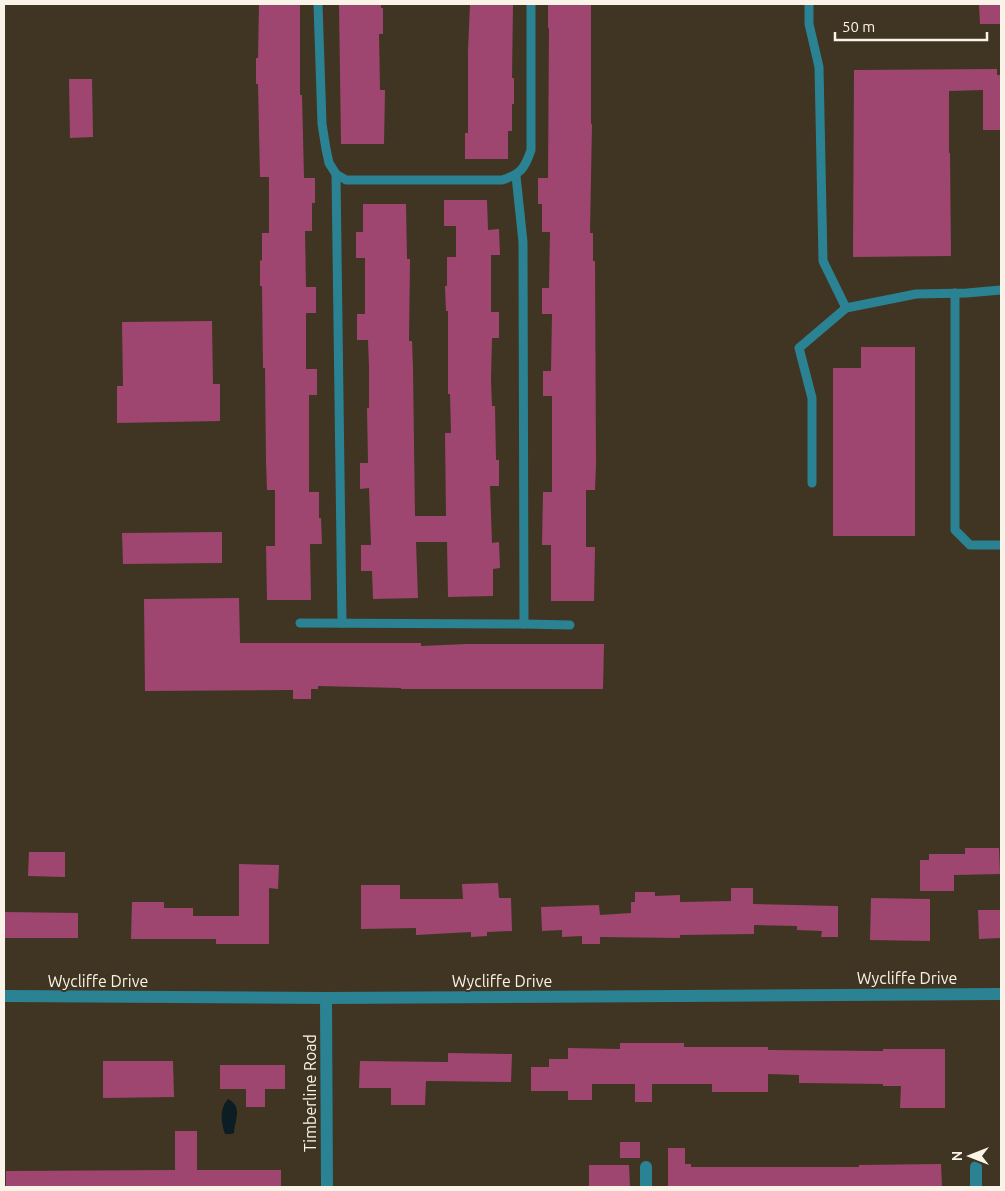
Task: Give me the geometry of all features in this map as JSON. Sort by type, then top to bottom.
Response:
[{"type":"street","name":"Wycliffe Drive","points":[[4,996],[326,998],[1001,994]]},
{"type":"street","name":"Timberline Road","points":[[326,998],[327,1187]]},
{"type":"street","points":[[646,1167],[646,1187]]},
{"type":"street","points":[[976,1167],[976,1187]]},
{"type":"lane","points":[[318,4],[322,124],[329,163],[336,174],[346,180],[502,180],[516,176],[526,164],[530,150],[531,4]]},
{"type":"lane","points":[[808,4],[809,24],[819,67],[823,260],[846,308]]},
{"type":"lane","points":[[336,174],[342,623]]},
{"type":"lane","points":[[516,176],[523,242],[524,624]]},
{"type":"lane","points":[[812,483],[812,398],[799,348],[846,308],[916,294],[1001,290]]},
{"type":"lane","points":[[954,293],[955,530],[970,545],[1001,545]]},
{"type":"lane","points":[[300,623],[570,625]]},
{"type":"shaded area","points":[[228,1099],[233,1102],[237,1114],[234,1133],[225,1134],[222,1116],[223,1107]]},
{"type":"building","points":[[259,4],[300,4],[300,95],[302,95],[304,178],[315,178],[315,203],[312,203],[312,231],[305,231],[306,287],[316,287],[316,313],[306,313],[306,369],[317,369],[317,395],[309,395],[309,492],[319,492],[322,544],[310,544],[311,600],[267,600],[266,546],[275,546],[275,490],[267,490],[265,368],[263,368],[262,286],[260,286],[262,233],[269,233],[269,177],[260,177],[258,84],[256,84]]},
{"type":"building","points":[[339,4],[381,4],[381,8],[383,8],[383,34],[379,34],[380,90],[385,90],[384,144],[341,144]]},
{"type":"building","points":[[470,4],[513,4],[512,78],[514,78],[514,104],[512,104],[512,131],[508,131],[508,159],[465,159],[465,133],[468,133]]},
{"type":"building","points":[[548,4],[591,4],[592,124],[590,233],[593,233],[593,261],[595,261],[596,464],[595,490],[586,490],[586,547],[595,547],[594,601],[551,601],[551,545],[542,545],[543,492],[552,492],[552,396],[543,396],[543,371],[551,371],[552,314],[542,314],[542,288],[549,288],[550,232],[542,232],[542,204],[538,204],[538,178],[548,178]]},
{"type":"building","points":[[979,4],[1001,4],[1001,24],[980,24]]},
{"type":"building","points":[[997,69],[997,75],[1001,75],[1001,130],[983,130],[983,90],[949,91],[951,256],[853,257],[854,70]]},
{"type":"building","points":[[69,79],[92,79],[93,137],[70,138]]},
{"type":"building","points":[[444,200],[487,200],[488,230],[499,229],[500,255],[491,255],[491,312],[499,312],[499,338],[492,338],[491,380],[492,406],[495,406],[496,460],[499,460],[499,486],[490,486],[492,543],[499,542],[500,568],[493,569],[493,596],[448,597],[447,542],[416,542],[418,598],[373,599],[372,571],[361,571],[361,545],[371,545],[369,488],[360,489],[360,463],[368,463],[367,408],[369,408],[369,367],[368,340],[357,340],[357,314],[365,314],[365,258],[356,258],[356,232],[363,232],[363,204],[406,204],[407,259],[410,259],[409,341],[412,341],[413,368],[415,516],[446,516],[445,433],[451,433],[450,394],[448,394],[448,311],[446,311],[445,286],[447,286],[447,257],[456,257],[456,226],[444,226]]},
{"type":"building","points":[[212,321],[213,384],[220,384],[220,421],[117,423],[117,386],[123,386],[122,322]]},
{"type":"building","points":[[861,347],[915,347],[915,536],[833,536],[833,368],[861,368]]},
{"type":"building","points":[[222,532],[222,563],[123,564],[122,533]]},
{"type":"building","points":[[239,598],[240,643],[421,643],[421,646],[466,644],[604,644],[603,689],[401,689],[318,686],[318,689],[311,689],[311,699],[293,699],[293,690],[145,691],[144,599]]},
{"type":"building","points":[[965,848],[999,848],[1000,874],[954,875],[954,891],[920,891],[920,860],[929,860],[929,854],[965,854]]},
{"type":"building","points":[[29,852],[65,852],[65,877],[28,876]]},
{"type":"building","points":[[239,864],[279,865],[278,889],[269,888],[269,944],[216,944],[216,939],[131,939],[132,902],[164,902],[164,908],[193,908],[193,916],[239,916]]},
{"type":"building","points":[[498,883],[499,898],[511,898],[512,931],[487,932],[487,936],[471,937],[471,932],[416,935],[416,928],[361,929],[361,885],[400,885],[400,899],[463,899],[462,884]]},
{"type":"building","points":[[731,888],[753,888],[753,904],[838,906],[838,937],[821,937],[822,931],[797,930],[797,926],[754,925],[754,934],[680,935],[680,938],[600,937],[600,944],[582,944],[582,936],[562,937],[562,930],[542,931],[541,907],[599,905],[600,915],[631,913],[631,902],[635,902],[635,892],[655,892],[655,896],[680,895],[680,902],[731,901]]},
{"type":"building","points":[[871,898],[930,899],[930,941],[870,940]]},
{"type":"building","points":[[978,910],[1001,910],[1001,938],[979,939]]},
{"type":"building","points":[[4,912],[78,913],[78,938],[4,938]]},
{"type":"building","points":[[620,1043],[684,1043],[684,1047],[768,1047],[768,1050],[883,1051],[883,1049],[945,1049],[945,1108],[900,1108],[901,1086],[799,1083],[799,1075],[768,1074],[768,1092],[712,1092],[712,1084],[652,1084],[652,1102],[635,1102],[635,1084],[592,1084],[592,1100],[568,1100],[568,1091],[531,1091],[531,1067],[549,1067],[549,1059],[568,1059],[568,1048],[620,1049]]},
{"type":"building","points":[[448,1053],[512,1054],[511,1082],[426,1081],[425,1105],[391,1105],[391,1088],[359,1088],[360,1061],[448,1062]]},
{"type":"building","points":[[103,1061],[173,1061],[174,1097],[103,1098]]},
{"type":"building","points":[[220,1065],[285,1065],[285,1089],[265,1089],[265,1107],[246,1107],[246,1089],[220,1089]]},
{"type":"building","points":[[175,1131],[197,1131],[197,1170],[281,1170],[281,1187],[6,1187],[6,1171],[175,1170]]},
{"type":"building","points":[[620,1142],[640,1142],[640,1158],[620,1158]]},
{"type":"building","points":[[668,1148],[685,1148],[685,1164],[691,1164],[691,1167],[859,1167],[859,1165],[941,1164],[942,1187],[668,1187]]},
{"type":"building","points":[[589,1165],[629,1165],[630,1187],[589,1187]]}]
